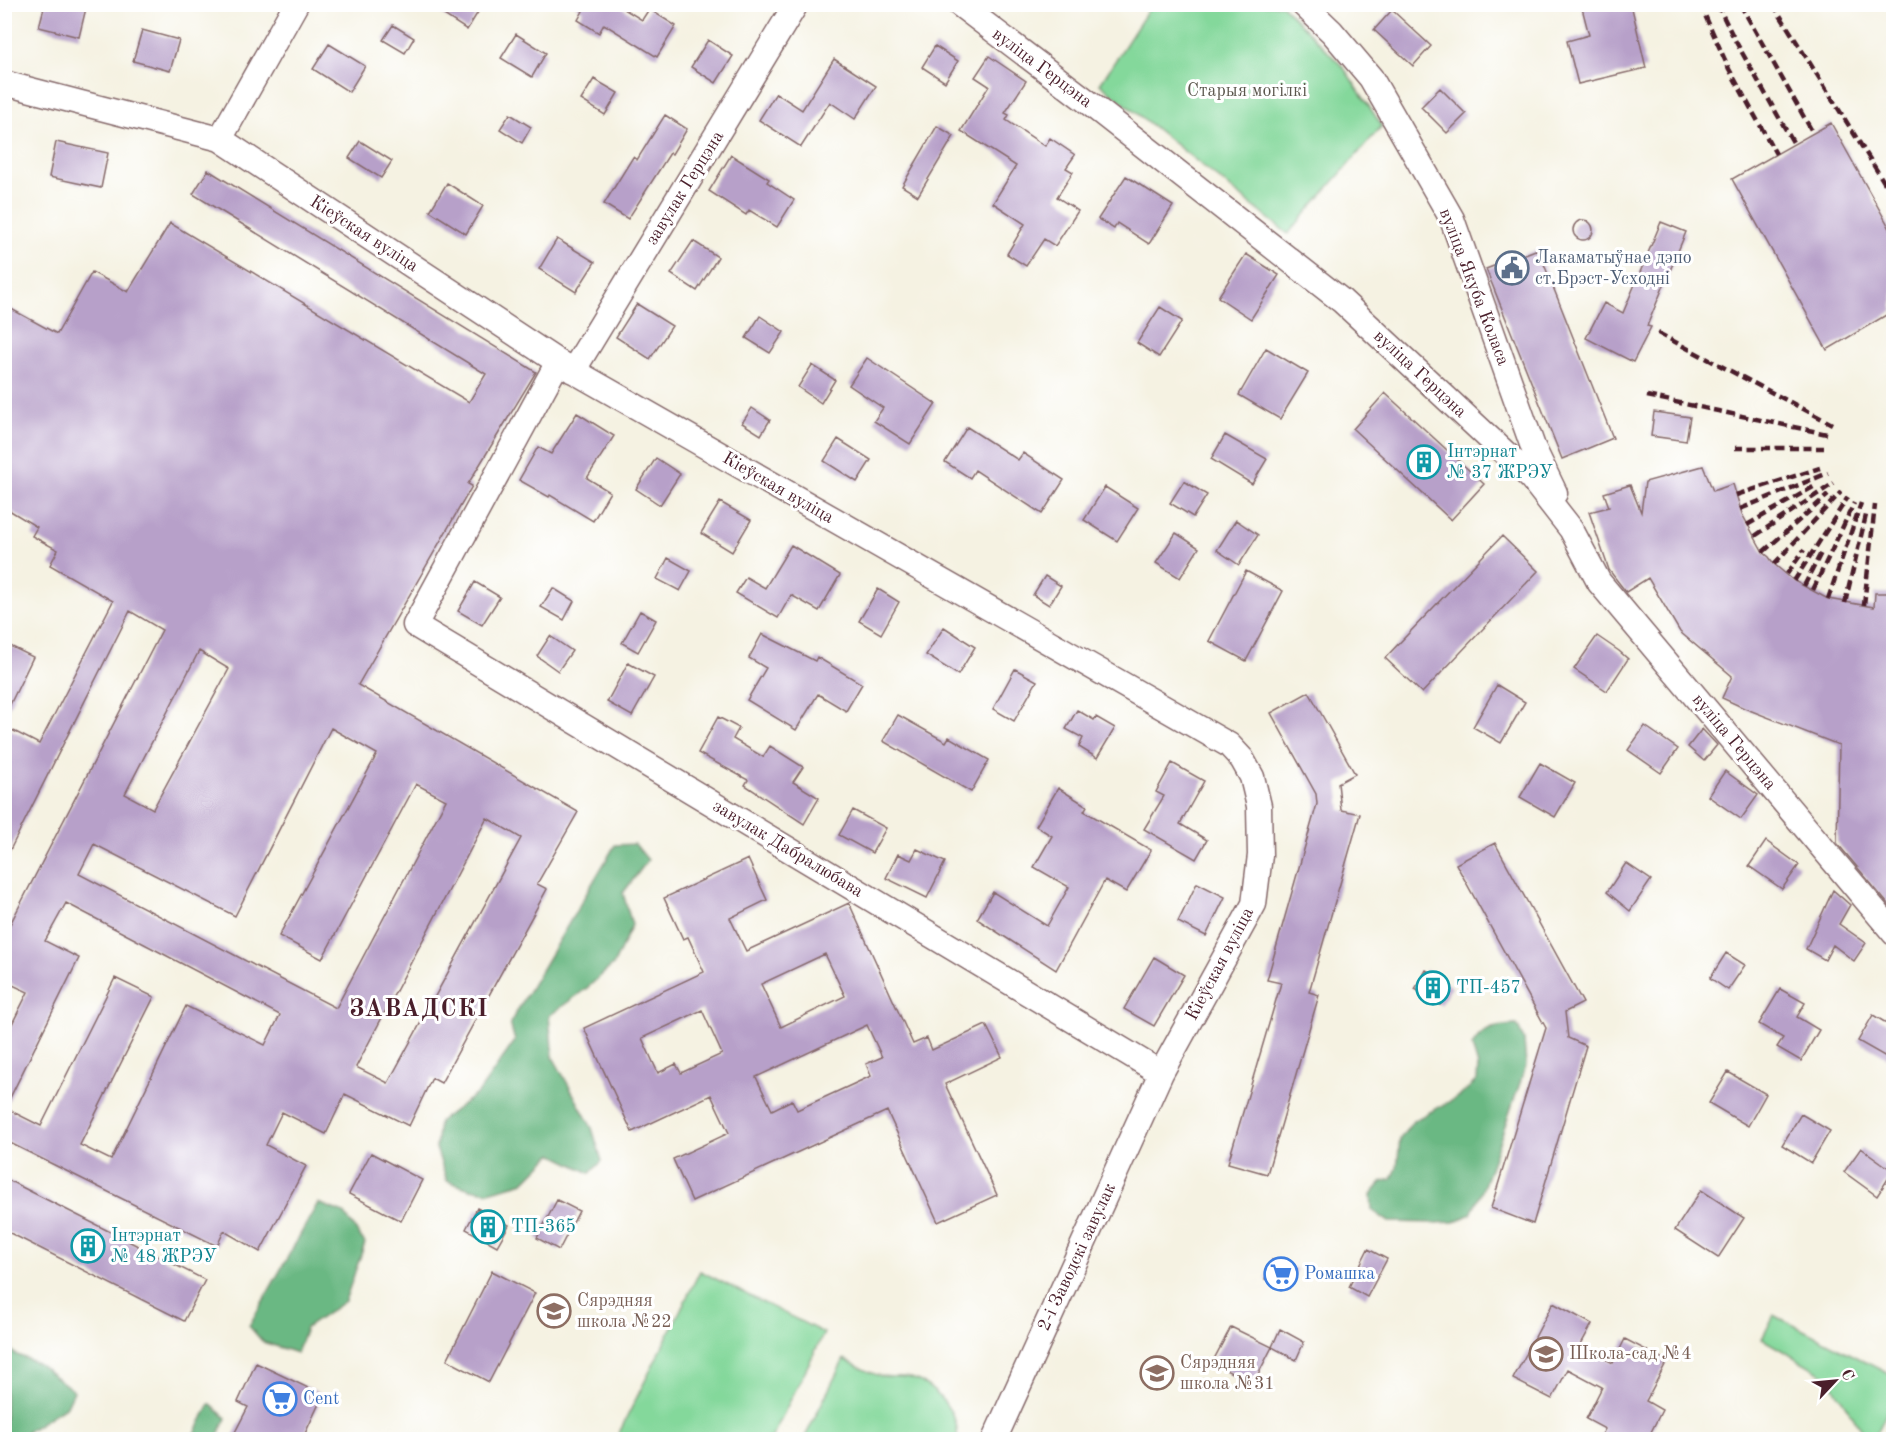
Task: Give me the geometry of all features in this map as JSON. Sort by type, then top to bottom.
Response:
[{"type":"street","points":[[220,139],[296,4]]},
{"type":"street","name":"завулак Герцэна","points":[[415,625],[566,367],[796,4]]},
{"type":"street","name":"вуліца Герцэна","points":[[958,4],[1342,301],[1518,465],[1532,479],[1571,529],[1599,582],[1893,933]]},
{"type":"street","name":"вуліца Якуба Коласа","points":[[1304,4],[1332,32],[1371,78],[1452,219],[1533,447],[1571,529]]},
{"type":"street","name":"Кіеўская вуліца","points":[[4,82],[220,139],[566,367],[1229,745],[1242,759],[1252,777],[1260,817],[1260,855],[1254,904],[1161,1073]]},
{"type":"street","name":"завулак Дабралюбава","points":[[415,625],[1161,1073]]},
{"type":"street","name":"2-і Заводскі завулак","points":[[994,1440],[1161,1073]]},
{"type":"green space","name":"Старыя могілкі","points":[[1152,4],[1282,5],[1344,68],[1382,126],[1288,234],[1100,84]]},
{"type":"green space","points":[[635,844],[648,860],[623,893],[632,925],[614,964],[587,988],[549,1016],[553,1057],[592,1128],[602,1161],[590,1173],[552,1154],[524,1182],[489,1192],[470,1189],[447,1181],[436,1148],[439,1122],[479,1092],[515,1041],[510,1023],[615,845]]},
{"type":"green space","points":[[1517,1025],[1524,1040],[1526,1066],[1482,1191],[1471,1214],[1454,1222],[1389,1222],[1372,1210],[1371,1195],[1382,1182],[1392,1179],[1397,1168],[1400,1139],[1413,1121],[1460,1096],[1477,1080],[1478,1066],[1472,1046],[1476,1040],[1490,1029]]},
{"type":"green space","points":[[318,1203],[344,1213],[365,1243],[345,1301],[306,1328],[297,1353],[263,1342],[249,1326]]},
{"type":"green space","points":[[700,1271],[824,1333],[771,1439],[616,1439]]},
{"type":"green space","points":[[1774,1315],[1893,1376],[1893,1400],[1874,1439],[1867,1439],[1827,1376],[1762,1339]]},
{"type":"green space","points":[[5,1344],[15,1354],[37,1363],[74,1391],[67,1406],[28,1431],[23,1439],[5,1439]]},
{"type":"green space","points":[[844,1359],[873,1374],[910,1378],[930,1388],[951,1412],[957,1430],[957,1439],[804,1439]]},
{"type":"green space","points":[[210,1404],[226,1418],[217,1439],[192,1439]]},
{"type":"building","points":[[45,4],[87,4],[79,37],[39,27]]},
{"type":"building","points":[[427,4],[483,4],[467,30]]},
{"type":"building","points":[[573,4],[616,4],[642,20],[649,9],[676,26],[657,57],[604,24],[599,33],[578,20],[583,11]]},
{"type":"building","points":[[1581,4],[1631,4],[1646,68],[1578,84],[1567,41],[1589,35]]},
{"type":"building","points":[[1392,10],[1431,46],[1413,66],[1374,30]]},
{"type":"building","points":[[393,25],[414,38],[405,53],[383,40]]},
{"type":"building","points":[[142,30],[179,40],[170,71],[133,61]]},
{"type":"building","points":[[516,34],[546,53],[532,77],[501,58]]},
{"type":"building","points":[[708,40],[733,56],[716,83],[691,67]]},
{"type":"building","points":[[329,44],[365,66],[349,92],[313,69]]},
{"type":"building","points":[[935,46],[958,61],[945,82],[922,67]]},
{"type":"building","points":[[989,56],[1026,81],[1005,113],[1009,115],[1006,120],[1045,146],[1050,138],[1075,155],[1066,168],[1073,172],[1057,197],[1078,211],[1055,246],[1044,239],[1026,266],[1007,254],[1025,224],[993,203],[1016,166],[961,131],[989,86],[975,77]]},
{"type":"building","points":[[834,59],[876,86],[855,119],[830,102],[801,147],[759,120],[776,93],[802,110]]},
{"type":"building","points":[[594,79],[618,93],[605,115],[581,100]]},
{"type":"building","points":[[1440,88],[1466,114],[1447,133],[1421,107]]},
{"type":"building","points":[[510,114],[531,127],[522,143],[500,129]]},
{"type":"building","points":[[665,115],[687,129],[628,219],[604,204],[633,157],[637,160]]},
{"type":"building","points":[[1831,123],[1893,234],[1893,311],[1827,350],[1732,179]]},
{"type":"building","points":[[937,126],[954,136],[918,196],[902,186]]},
{"type":"building","points":[[360,141],[392,161],[381,178],[349,158]]},
{"type":"building","points":[[56,142],[108,153],[101,188],[49,177]]},
{"type":"building","points":[[731,155],[769,179],[767,182],[794,200],[777,227],[749,210],[746,215],[709,191]]},
{"type":"building","points":[[208,170],[536,372],[468,484],[472,486],[358,685],[578,812],[537,884],[547,889],[441,1083],[432,1078],[409,1126],[345,1094],[326,1134],[282,1112],[266,1145],[306,1166],[260,1252],[224,1231],[217,1246],[4,1140],[4,1040],[28,992],[4,981],[4,936],[162,630],[130,611],[4,862],[4,726],[39,744],[113,601],[50,565],[58,550],[32,536],[37,527],[4,507],[4,305],[57,334],[92,272],[128,292],[170,223],[469,402],[486,374],[193,194]],"holes":[[[199,651],[229,669],[153,809],[125,794]],[[331,728],[377,754],[279,936],[322,959],[416,784],[446,800],[336,1008],[79,874],[94,844],[235,916]],[[487,818],[521,838],[388,1083],[356,1067]],[[66,903],[280,1015],[265,1045],[186,1006],[111,1160],[80,1145],[154,997],[115,978],[41,1126],[5,1108],[79,958],[45,941]]]},
{"type":"building","points":[[1126,176],[1173,206],[1149,244],[1117,223],[1114,229],[1098,219]]},
{"type":"building","points":[[447,183],[483,206],[466,234],[430,211]]},
{"type":"building","points":[[1583,220],[1590,223],[1593,230],[1590,237],[1583,240],[1576,237],[1573,230],[1576,223]]},
{"type":"building","points":[[1661,222],[1686,232],[1647,326],[1651,327],[1633,362],[1586,338],[1604,303],[1623,313]]},
{"type":"building","points":[[557,239],[595,262],[576,292],[539,269]]},
{"type":"building","points":[[693,241],[718,257],[697,291],[671,274]]},
{"type":"building","points":[[1538,249],[1613,438],[1562,459],[1486,269]]},
{"type":"building","points":[[1246,254],[1279,275],[1251,319],[1218,297]]},
{"type":"building","points":[[637,304],[672,326],[650,359],[616,337]]},
{"type":"building","points":[[1160,307],[1182,321],[1159,357],[1137,343]]},
{"type":"building","points":[[760,316],[784,332],[770,353],[746,338]]},
{"type":"building","points":[[1266,348],[1308,373],[1280,419],[1239,395]]},
{"type":"building","points":[[867,358],[936,404],[910,444],[874,421],[883,408],[849,385]]},
{"type":"building","points":[[812,365],[835,380],[821,403],[798,387]]},
{"type":"building","name":"Інтэрнат № 37 ЖРЭУ","points":[[1385,393],[1484,484],[1451,520],[1353,429]]},
{"type":"building","points":[[752,408],[770,420],[761,435],[742,423]]},
{"type":"building","points":[[1654,412],[1690,417],[1686,441],[1651,436]]},
{"type":"building","points":[[577,413],[614,436],[587,478],[610,492],[593,521],[550,495],[549,497],[519,480],[538,447],[551,454]]},
{"type":"building","points":[[967,427],[1018,460],[1023,453],[1064,480],[1042,514],[975,470],[970,478],[945,462]]},
{"type":"building","points":[[1225,435],[1267,459],[1252,484],[1211,459]]},
{"type":"building","points":[[838,439],[871,460],[857,482],[824,461]]},
{"type":"building","points":[[656,458],[680,474],[660,505],[636,489]]},
{"type":"building","points":[[1703,466],[1713,491],[1733,484],[1742,514],[1763,552],[1794,581],[1828,599],[1874,607],[1875,593],[1893,593],[1893,910],[1837,843],[1839,745],[1722,698],[1732,676],[1680,632],[1648,578],[1626,592],[1609,570],[1589,512],[1609,507],[1604,493],[1630,485],[1641,512],[1645,482]]},
{"type":"building","points":[[1184,481],[1207,495],[1193,517],[1170,503]]},
{"type":"building","points":[[1105,487],[1138,508],[1117,541],[1084,520]]},
{"type":"building","points":[[720,502],[751,520],[732,552],[701,533]]},
{"type":"building","points":[[1236,520],[1258,535],[1239,565],[1217,550]]},
{"type":"building","points":[[1176,533],[1199,548],[1180,578],[1156,563]]},
{"type":"building","points":[[1502,536],[1538,571],[1422,693],[1385,658]]},
{"type":"building","points":[[791,545],[840,575],[819,611],[791,595],[778,618],[736,593],[746,577],[765,588]]},
{"type":"building","points":[[668,558],[691,571],[680,591],[657,579]]},
{"type":"building","points":[[1246,571],[1283,591],[1246,661],[1209,641]]},
{"type":"building","points":[[1045,576],[1061,586],[1049,605],[1033,595]]},
{"type":"building","points":[[475,582],[500,597],[482,625],[458,611]]},
{"type":"building","points":[[553,588],[574,601],[564,620],[541,607]]},
{"type":"building","points":[[878,589],[899,602],[881,634],[859,621]]},
{"type":"building","points":[[640,611],[656,620],[638,652],[622,643]]},
{"type":"building","points":[[944,627],[975,647],[958,675],[926,655]]},
{"type":"building","points":[[762,634],[815,661],[817,657],[862,684],[846,711],[818,694],[796,730],[747,700],[766,668],[749,658]]},
{"type":"building","points":[[550,636],[572,651],[558,671],[537,656]]},
{"type":"building","points":[[1597,636],[1628,659],[1607,691],[1574,669]]},
{"type":"building","points":[[4,643],[33,657],[4,717]]},
{"type":"building","points":[[628,663],[654,677],[632,716],[607,702]]},
{"type":"building","points":[[1015,669],[1037,681],[1014,721],[993,709]]},
{"type":"building","points":[[1497,685],[1525,702],[1501,743],[1473,727]]},
{"type":"building","points":[[1309,692],[1355,774],[1338,783],[1341,810],[1360,814],[1309,992],[1319,995],[1267,1174],[1228,1163],[1281,983],[1267,980],[1317,804],[1316,794],[1271,713]]},
{"type":"building","points":[[1077,710],[1094,720],[1096,717],[1115,728],[1097,758],[1079,747],[1083,738],[1066,729]]},
{"type":"building","points":[[898,715],[946,742],[949,737],[989,760],[971,792],[883,741]]},
{"type":"building","points":[[718,717],[739,728],[733,739],[763,757],[770,746],[803,767],[793,782],[819,798],[804,824],[745,785],[748,780],[698,753]]},
{"type":"building","points":[[1645,726],[1678,749],[1661,773],[1628,750]]},
{"type":"building","points":[[1702,729],[1717,745],[1704,761],[1688,747]]},
{"type":"building","points":[[1172,763],[1204,781],[1180,824],[1207,840],[1196,859],[1144,829],[1164,796],[1156,792]]},
{"type":"building","points":[[1540,763],[1575,783],[1555,817],[1520,797]]},
{"type":"building","points":[[1725,771],[1758,795],[1741,819],[1708,796]]},
{"type":"building","points":[[1058,788],[1087,806],[1084,811],[1151,850],[1126,892],[1105,880],[1056,970],[977,919],[993,892],[1047,926],[1069,887],[1034,867],[1052,836],[1036,826]]},
{"type":"building","points":[[853,810],[886,828],[872,853],[839,835]]},
{"type":"building","points":[[1766,841],[1799,865],[1782,889],[1749,866]]},
{"type":"building","points":[[1495,843],[1583,1003],[1565,1012],[1568,1038],[1586,1046],[1533,1224],[1491,1208],[1546,1028],[1456,864]]},
{"type":"building","points":[[917,849],[945,862],[927,898],[886,878],[898,854],[911,860]]},
{"type":"building","points":[[748,859],[767,900],[730,918],[746,951],[849,903],[913,1044],[927,1038],[932,1050],[986,1025],[1002,1057],[945,1084],[997,1195],[938,1222],[887,1111],[692,1201],[673,1159],[729,1133],[711,1095],[632,1132],[584,1028],[704,972],[688,937],[683,939],[664,898]],"holes":[[[825,954],[845,996],[781,1027],[761,984]],[[702,1010],[722,1054],[681,1073],[676,1064],[658,1073],[642,1038]],[[867,1025],[882,1057],[866,1064],[871,1076],[797,1110],[792,1100],[772,1110],[756,1077]]]},
{"type":"building","points":[[1626,863],[1651,880],[1630,911],[1607,892]]},
{"type":"building","points":[[1197,883],[1225,897],[1206,936],[1178,922]]},
{"type":"building","points":[[1833,890],[1850,905],[1839,924],[1866,943],[1854,961],[1833,945],[1825,960],[1806,949]]},
{"type":"building","points":[[1726,953],[1745,965],[1728,990],[1710,978]]},
{"type":"building","points":[[1154,957],[1184,975],[1154,1026],[1124,1009]]},
{"type":"building","name":"ТП-457","points":[[1426,970],[1452,987],[1440,1005],[1415,989]]},
{"type":"building","points":[[1780,989],[1805,1003],[1797,1017],[1819,1030],[1801,1061],[1777,1047],[1783,1038],[1759,1024]]},
{"type":"building","points":[[1873,1015],[1893,1027],[1893,1061],[1858,1041]]},
{"type":"building","points":[[1728,1072],[1766,1094],[1748,1126],[1709,1103]]},
{"type":"building","points":[[1801,1114],[1830,1131],[1811,1163],[1782,1145]]},
{"type":"building","points":[[1861,1148],[1893,1171],[1877,1196],[1844,1172]]},
{"type":"building","points":[[371,1153],[422,1180],[401,1221],[349,1194]]},
{"type":"building","name":"Інтэрнат № 48 ЖРЭУ","points":[[4,1178],[205,1280],[184,1321],[4,1230]]},
{"type":"building","points":[[1701,1190],[1744,1218],[1718,1258],[1675,1230]]},
{"type":"building","points":[[557,1200],[579,1211],[559,1250],[537,1238]]},
{"type":"building","name":"ТП-365","points":[[477,1208],[509,1225],[497,1246],[466,1229]]},
{"type":"building","points":[[1368,1249],[1387,1259],[1367,1297],[1349,1287]]},
{"type":"building","name":"Ромашка","points":[[1272,1260],[1297,1269],[1289,1288],[1265,1279]]},
{"type":"building","points":[[492,1271],[535,1293],[489,1382],[447,1360]]},
{"type":"building","points":[[1553,1303],[1592,1324],[1580,1346],[1613,1363],[1625,1339],[1667,1361],[1646,1401],[1662,1410],[1647,1440],[1599,1440],[1605,1429],[1586,1419],[1602,1387],[1568,1369],[1552,1399],[1513,1379]]},
{"type":"building","points":[[1231,1327],[1272,1347],[1253,1384],[1212,1363]]},
{"type":"building","points":[[1280,1329],[1304,1342],[1296,1360],[1272,1347]]},
{"type":"building","name":"Cent","points":[[256,1363],[323,1395],[302,1440],[231,1440],[248,1407],[238,1402]]},
{"type":"railway","points":[[1700,4],[1729,69],[1776,154]]},
{"type":"railway","points":[[1717,4],[1794,144]]},
{"type":"railway","points":[[1740,4],[1813,133]]},
{"type":"railway","points":[[1773,4],[1894,198]]},
{"type":"railway","points":[[1890,313],[1894,320]]},
{"type":"railway","points":[[1658,333],[1832,424]]},
{"type":"railway","points":[[1647,396],[1827,434]]},
{"type":"railway","points":[[1735,448],[1824,448]]},
{"type":"railway","points":[[1736,495],[1820,468]]},
{"type":"railway","points":[[1740,509],[1828,473]]},
{"type":"railway","points":[[1755,536],[1834,483]]},
{"type":"railway","points":[[1747,525],[1815,486]]},
{"type":"railway","points":[[1774,564],[1841,492]]},
{"type":"railway","points":[[1763,552],[1828,495]]},
{"type":"railway","points":[[1794,581],[1848,497]]},
{"type":"railway","points":[[1813,590],[1854,503]]},
{"type":"railway","points":[[1828,599],[1861,503]]},
{"type":"railway","points":[[1864,605],[1875,505]]},
{"type":"railway","points":[[1845,603],[1867,511]]},
{"type":"railway","points":[[1787,574],[1804,550]]},
{"type":"railway","points":[[1804,586],[1822,551]]},
{"type":"place","name":"Лакаматыўнае дэпо ст.Брэст-Усходні","points":[[1512,268]]},
{"type":"place","name":"Інтэрнат № 37 ЖРЭУ","points":[[1424,462]]},
{"type":"place","name":"ТП-457","points":[[1433,988]]},
{"type":"place","name":"ТП-365","points":[[488,1227]]},
{"type":"place","name":"Інтэрнат № 48 ЖРЭУ","points":[[88,1246]]},
{"type":"place","name":"Ромашка","points":[[1281,1274]]},
{"type":"place","name":"Сярэдняя школа №22","points":[[554,1311]]},
{"type":"place","name":"Школа-сад №4","points":[[1546,1354]]},
{"type":"place","name":"Сярэдняя школа №31","points":[[1157,1373]]},
{"type":"place","name":"Cent","points":[[280,1399]]},
{"type":"district","name":"ЗАВАДСКІ","points":[[419,1010]]}]
